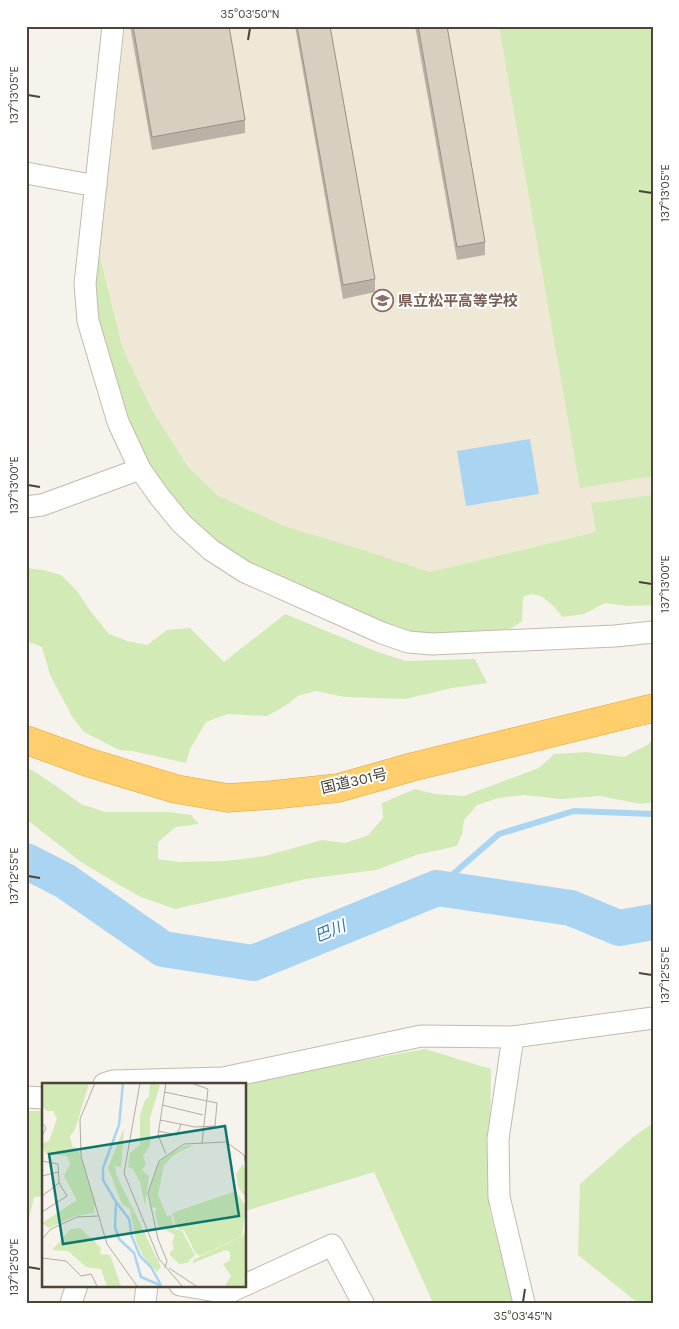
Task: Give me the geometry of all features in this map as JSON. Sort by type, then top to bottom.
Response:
[{"type":"highway","name":"国道301号","points":[[26,740],[90,763],[176,789],[228,798],[338,788],[412,767],[653,708]]},
{"type":"street","points":[[113,26],[85,284],[88,321],[118,422],[140,469],[158,496],[181,524],[211,550],[245,572],[382,633],[408,642],[432,644],[615,636],[653,632]]},
{"type":"street","points":[[26,173],[96,186]]},
{"type":"street","points":[[26,507],[42,506],[140,469]]},
{"type":"street","points":[[108,1083],[223,1078],[421,1036],[513,1037],[653,1018]]},
{"type":"street","points":[[513,1037],[498,1139],[499,1197],[524,1303]]},
{"type":"street","points":[[26,1097],[42,1098]]},
{"type":"street","points":[[190,1286],[237,1291],[332,1245],[363,1303]]},
{"type":"street","points":[[71,1303],[77,1286]]},
{"type":"street","points":[[145,1303],[147,1286]]},
{"type":"shaded area","name":"県立松平高等学校","points":[[125,26],[653,26],[653,495],[591,503],[596,532],[430,572],[284,526],[217,495],[189,468],[152,410],[123,349],[99,253]]},
{"type":"green space","points":[[499,26],[653,26],[653,476],[580,488]]},
{"type":"green space","points":[[99,253],[123,349],[152,410],[189,468],[217,495],[284,526],[430,572],[596,532],[591,503],[653,495],[653,605],[628,606],[605,603],[584,614],[563,617],[545,599],[535,594],[523,597],[522,621],[512,628],[499,631],[431,636],[406,634],[249,562],[212,540],[186,515],[165,489],[149,463],[128,420],[97,324],[95,288]]},
{"type":"green space","points":[[26,568],[61,575],[77,591],[109,634],[127,641],[147,645],[167,630],[190,628],[224,662],[285,614],[375,651],[406,661],[475,659],[487,683],[452,688],[405,699],[345,697],[315,691],[298,696],[267,716],[228,714],[206,722],[190,749],[186,763],[119,750],[84,732],[73,718],[50,675],[42,647],[26,641]]},
{"type":"green space","points":[[653,740],[653,802],[641,804],[600,796],[561,799],[524,795],[498,798],[477,805],[464,820],[462,834],[457,846],[416,855],[376,870],[306,879],[175,909],[141,897],[81,862],[26,819],[26,768],[32,770],[81,804],[105,812],[169,812],[191,815],[199,824],[176,827],[158,842],[158,859],[179,862],[226,861],[265,856],[322,840],[345,843],[367,836],[383,818],[382,803],[415,789],[435,794],[464,796],[539,768],[554,754],[586,752],[624,757]]},
{"type":"green space","points":[[425,1049],[491,1069],[489,1208],[514,1303],[433,1303],[374,1172],[246,1211],[246,1083],[238,1083]]},
{"type":"green space","points":[[26,1111],[42,1111],[42,1196],[34,1197],[26,1232]]},
{"type":"green space","points":[[653,1123],[653,1303],[638,1303],[578,1255],[580,1184],[632,1138]]},
{"type":"water","points":[[530,439],[539,494],[466,506],[457,451]]},
{"type":"building","points":[[133,26],[229,26],[245,120],[152,137]]},
{"type":"building","points":[[297,26],[330,26],[375,279],[343,285]]},
{"type":"building","points":[[418,26],[447,26],[485,242],[457,247]]},
{"type":"waterway","points":[[437,888],[499,834],[574,811],[653,814]]},
{"type":"waterway","name":"巴川","points":[[26,861],[65,881],[163,949],[253,963],[437,888],[571,908],[619,928],[653,922]]},
{"type":"place","name":"県立松平高等学校","points":[[382,301]]}]
